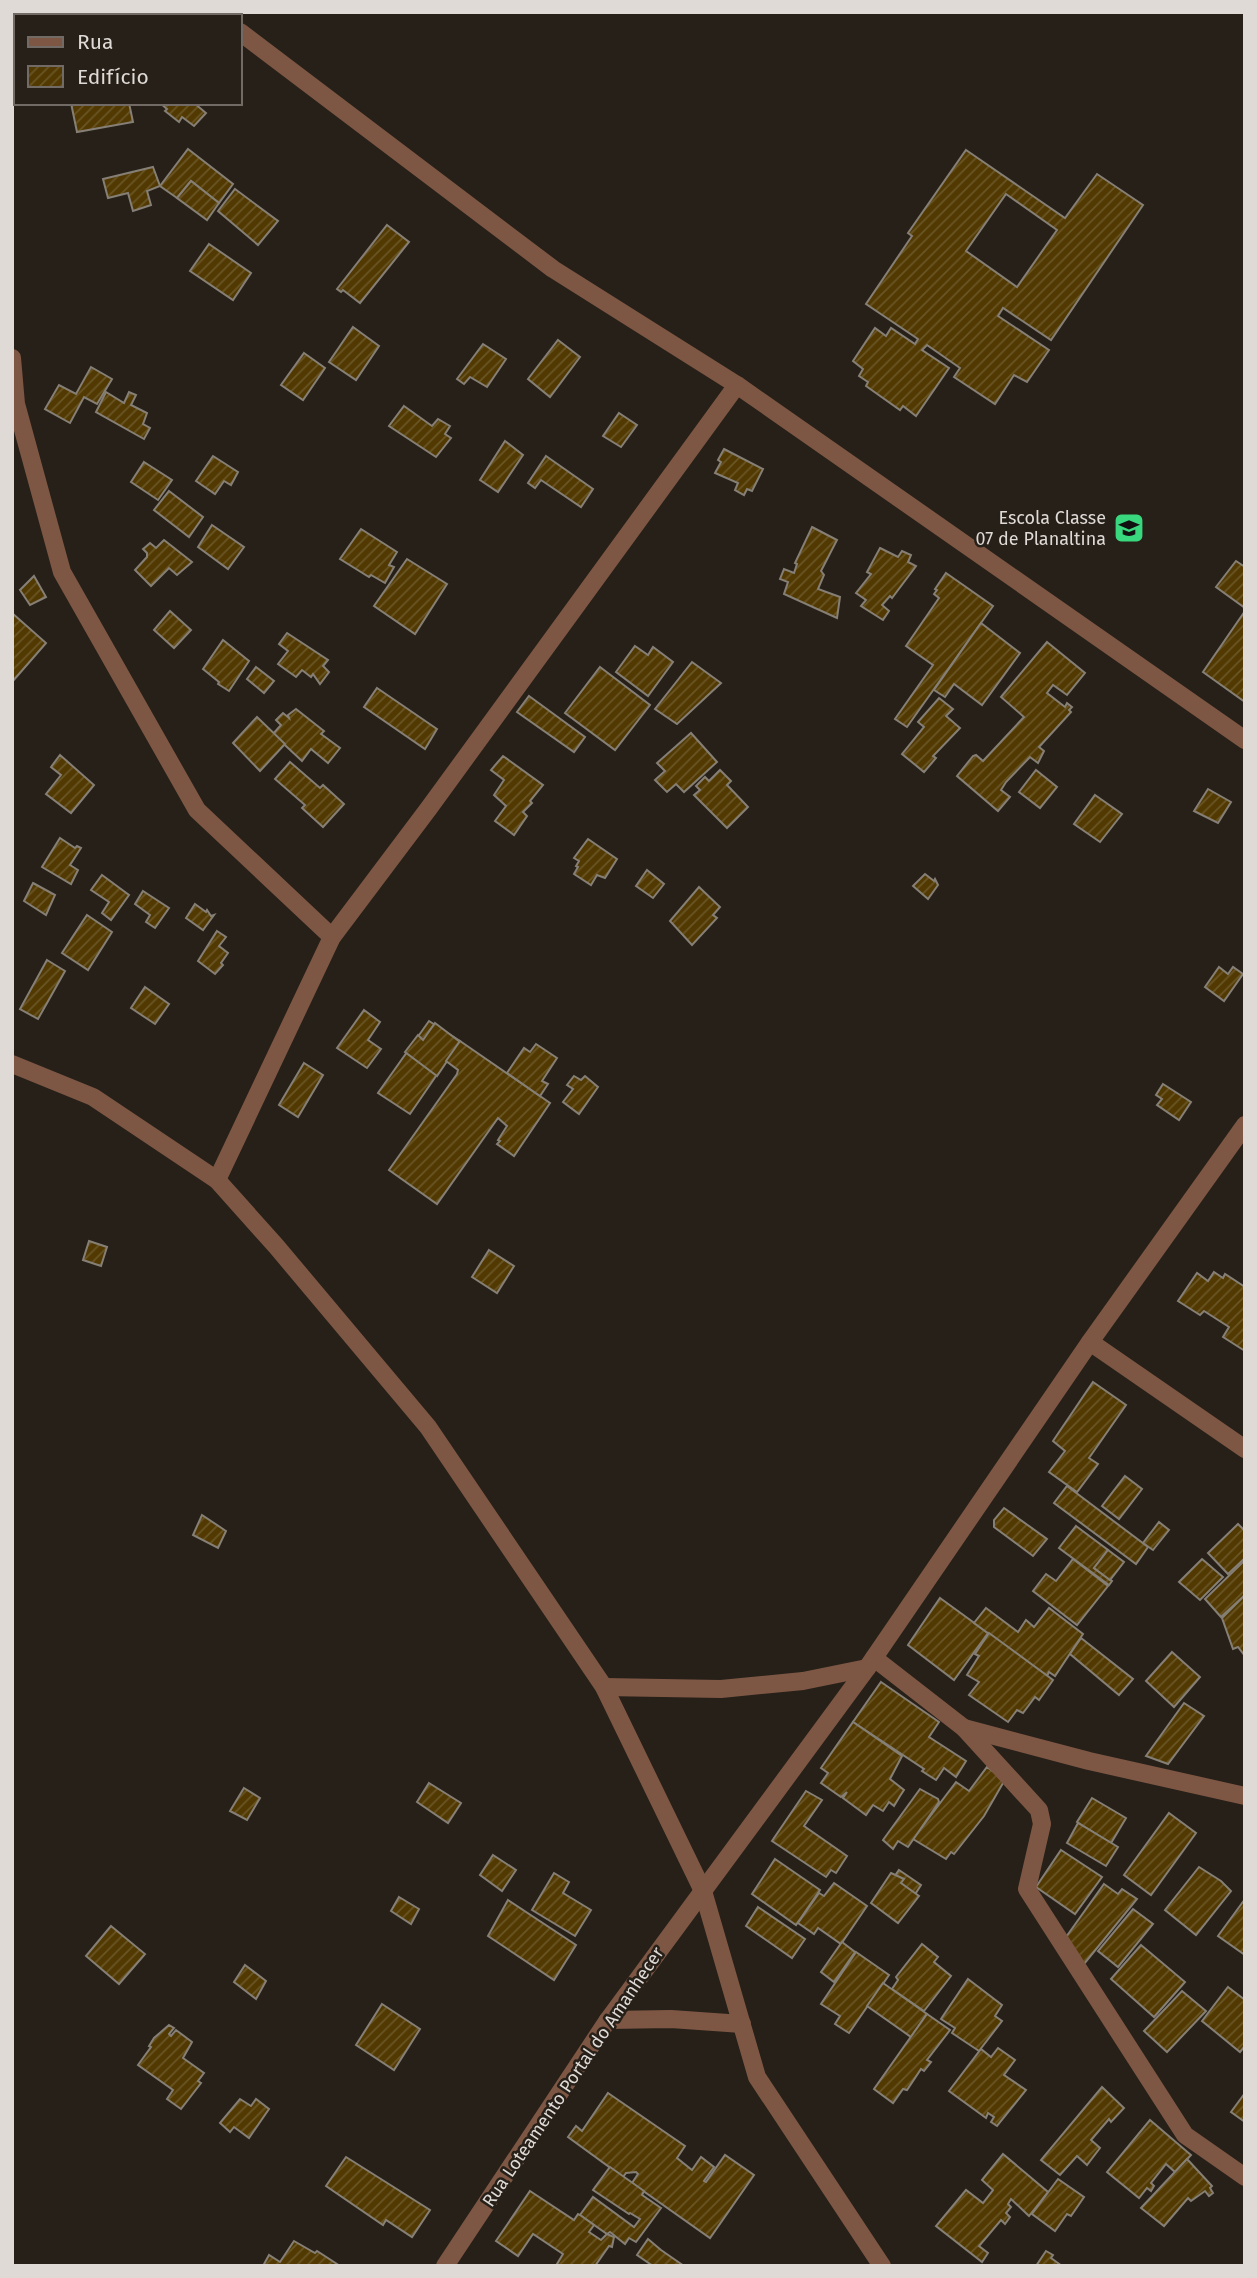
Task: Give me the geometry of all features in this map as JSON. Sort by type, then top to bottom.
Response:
[{"type":"street","points":[[242,34],[553,269],[737,385],[1245,740]]},
{"type":"street","points":[[12,358],[16,404],[62,572],[197,810],[332,937]]},
{"type":"street","points":[[217,1180],[332,937],[737,385]]},
{"type":"street","points":[[12,1065],[93,1097],[217,1180],[428,1427],[604,1687],[703,1891],[757,2077],[882,2266]]},
{"type":"street","name":"Rua Loteamento Portal do Amanhecer","points":[[445,2266],[608,2020],[870,1663],[1090,1342],[1245,1125]]},
{"type":"street","points":[[1090,1342],[1245,1449]]},
{"type":"street","points":[[604,1687],[721,1689],[803,1681],[870,1663],[964,1728],[1039,1810],[1042,1824],[1027,1888],[1185,2135],[1245,2177]]},
{"type":"street","points":[[964,1728],[1089,1761],[1245,1796]]},
{"type":"street","points":[[608,2020],[671,2019],[742,2024]]},
{"type":"building","points":[[71,105],[129,105],[133,122],[77,132]]},
{"type":"building","points":[[162,105],[196,105],[206,113],[194,126],[182,117],[179,122],[165,111],[167,109]]},
{"type":"building","points":[[188,149],[233,184],[219,203],[191,181],[177,198],[160,186]]},
{"type":"building","points":[[966,150],[1065,218],[1097,174],[1143,205],[1051,340],[1003,308],[998,316],[1049,350],[1027,382],[1014,375],[995,404],[954,377],[960,368],[927,345],[922,350],[949,368],[916,416],[903,406],[900,410],[866,386],[868,382],[859,376],[863,369],[853,361],[875,328],[886,336],[891,328],[915,344],[918,339],[866,304],[912,236],[908,233]],"holes":[[[1006,194],[1057,230],[1017,287],[966,251]]]},
{"type":"building","points":[[153,167],[160,186],[147,191],[151,205],[133,211],[128,193],[108,198],[103,179]]},
{"type":"building","points":[[191,181],[219,203],[207,220],[177,198]]},
{"type":"building","points":[[235,189],[278,221],[258,245],[218,211]]},
{"type":"building","points":[[387,225],[409,242],[360,303],[343,290],[341,292],[337,289]]},
{"type":"building","points":[[209,244],[251,273],[233,300],[190,271]]},
{"type":"building","points":[[353,327],[379,346],[356,380],[329,362]]},
{"type":"building","points":[[558,340],[580,357],[550,397],[528,379]]},
{"type":"building","points":[[483,344],[506,359],[487,387],[470,377],[464,384],[457,379]]},
{"type":"building","points":[[304,353],[325,368],[303,400],[281,385]]},
{"type":"building","points":[[91,367],[112,379],[97,404],[84,397],[70,423],[45,409],[59,385],[76,394]]},
{"type":"building","points":[[106,392],[124,403],[129,392],[136,395],[131,405],[147,413],[143,424],[150,428],[144,439],[96,412]]},
{"type":"building","points":[[404,406],[432,426],[438,419],[450,426],[445,434],[451,438],[436,457],[389,426]]},
{"type":"building","points":[[619,413],[637,425],[621,447],[603,436]]},
{"type":"building","points":[[505,441],[523,455],[498,492],[480,480]]},
{"type":"building","points":[[724,449],[763,469],[752,491],[747,489],[744,495],[735,490],[738,483],[715,473]]},
{"type":"building","points":[[213,456],[238,472],[231,485],[224,481],[215,494],[196,481]]},
{"type":"building","points":[[546,456],[593,489],[581,507],[541,480],[535,488],[528,483]]},
{"type":"building","points":[[144,462],[172,480],[158,500],[131,482]]},
{"type":"building","points":[[169,491],[203,517],[189,537],[154,510]]},
{"type":"building","points":[[212,525],[244,547],[228,569],[198,547]]},
{"type":"building","points":[[812,527],[837,540],[821,571],[824,575],[818,589],[840,597],[837,618],[784,594],[788,582],[780,579],[784,569],[794,573],[795,563]]},
{"type":"building","points":[[361,529],[397,552],[389,565],[394,567],[385,583],[371,575],[369,577],[340,559]]},
{"type":"building","points":[[164,540],[192,562],[177,575],[169,568],[151,586],[135,570],[147,557],[143,549],[150,543],[156,548]]},
{"type":"building","points":[[880,548],[898,557],[902,551],[911,555],[908,562],[916,566],[892,598],[890,596],[882,605],[889,611],[883,620],[861,606],[866,600],[856,593],[871,574],[867,572]]},
{"type":"building","points":[[407,559],[447,584],[415,634],[374,606]]},
{"type":"building","points":[[1236,561],[1245,567],[1245,608],[1216,587]]},
{"type":"building","points":[[946,573],[993,606],[907,727],[895,719],[933,665],[906,646],[939,598],[934,594],[937,590],[935,589]]},
{"type":"building","points":[[34,576],[46,597],[30,605],[20,590]]},
{"type":"building","points":[[170,611],[191,630],[174,648],[154,630]]},
{"type":"building","points":[[1245,611],[1245,702],[1203,672]]},
{"type":"building","points":[[12,613],[46,643],[12,682]]},
{"type":"building","points":[[981,623],[1020,653],[982,705],[954,684],[945,697],[934,690]]},
{"type":"building","points":[[287,633],[328,660],[323,666],[329,672],[320,684],[313,674],[311,677],[302,670],[296,677],[278,664],[288,651],[279,644]]},
{"type":"building","points":[[223,640],[249,661],[229,691],[203,669]]},
{"type":"building","points":[[1047,642],[1085,673],[1067,695],[1053,685],[1047,693],[1065,707],[1067,703],[1072,707],[1069,710],[1071,712],[1039,747],[1044,751],[1038,763],[1030,757],[1006,782],[1001,790],[1010,797],[998,811],[957,776],[973,756],[976,755],[983,761],[1024,717],[1001,697]]},
{"type":"building","points":[[635,646],[648,655],[653,647],[673,662],[648,696],[616,672]]},
{"type":"building","points":[[692,662],[721,683],[677,724],[655,709]]},
{"type":"building","points":[[256,667],[274,681],[264,693],[247,679]]},
{"type":"building","points":[[600,667],[650,705],[615,750],[565,713]]},
{"type":"building","points":[[377,688],[437,729],[425,749],[364,707]]},
{"type":"building","points":[[529,696],[585,737],[574,752],[517,712]]},
{"type":"building","points":[[939,698],[953,709],[946,716],[960,728],[933,756],[936,758],[924,772],[902,754],[924,727],[918,722]]},
{"type":"building","points":[[296,709],[324,731],[321,734],[340,748],[328,763],[311,749],[302,761],[273,734],[281,725],[276,720],[283,713],[289,718],[288,715]]},
{"type":"building","points":[[257,717],[285,744],[260,771],[233,743]]},
{"type":"building","points":[[691,733],[717,762],[684,792],[676,784],[667,792],[655,780],[665,771],[657,763]]},
{"type":"building","points":[[60,755],[94,785],[71,813],[46,794],[61,775],[51,767]]},
{"type":"building","points":[[503,756],[543,785],[523,812],[527,816],[514,835],[495,821],[506,806],[494,795],[504,780],[491,770]]},
{"type":"building","points":[[290,762],[320,788],[323,785],[344,804],[323,827],[302,808],[305,805],[275,779]]},
{"type":"building","points":[[720,770],[731,781],[727,785],[748,807],[727,828],[694,795],[700,790],[696,786],[705,777],[709,781]]},
{"type":"building","points":[[1036,770],[1057,787],[1040,808],[1019,792]]},
{"type":"building","points":[[1208,789],[1231,802],[1218,823],[1194,811]]},
{"type":"building","points":[[1095,795],[1122,814],[1100,842],[1074,824]]},
{"type":"building","points":[[60,838],[75,848],[81,848],[70,865],[78,870],[71,884],[42,867]]},
{"type":"building","points":[[588,839],[617,859],[605,878],[597,875],[591,885],[574,874],[579,861],[574,858]]},
{"type":"building","points":[[647,870],[664,884],[653,898],[636,886]]},
{"type":"building","points":[[925,874],[934,881],[935,879],[938,885],[928,899],[913,886]]},
{"type":"building","points":[[102,875],[129,895],[111,920],[102,913],[109,902],[91,890]]},
{"type":"building","points":[[33,883],[55,895],[46,915],[24,901]]},
{"type":"building","points":[[699,887],[720,907],[713,915],[717,918],[692,945],[670,921]]},
{"type":"building","points":[[143,891],[169,908],[155,928],[146,922],[150,915],[135,904]]},
{"type":"building","points":[[195,904],[206,912],[207,910],[211,916],[214,915],[203,930],[186,918]]},
{"type":"building","points":[[87,915],[112,932],[88,970],[62,953]]},
{"type":"building","points":[[217,931],[226,937],[219,946],[228,953],[215,974],[198,961]]},
{"type":"building","points":[[47,960],[65,971],[38,1019],[20,1009]]},
{"type":"building","points":[[1219,967],[1228,974],[1233,967],[1243,974],[1224,1001],[1205,987]]},
{"type":"building","points":[[145,987],[169,1004],[155,1024],[131,1008]]},
{"type":"building","points":[[364,1010],[380,1022],[368,1040],[381,1049],[367,1068],[337,1048]]},
{"type":"building","points":[[429,1021],[460,1041],[410,1114],[378,1093]]},
{"type":"building","points":[[435,1023],[460,1042],[437,1076],[405,1052],[418,1035],[423,1040]]},
{"type":"building","points":[[460,1041],[550,1103],[514,1156],[497,1144],[507,1126],[498,1118],[437,1204],[389,1170],[457,1074],[458,1070],[446,1061]]},
{"type":"building","points":[[536,1044],[557,1058],[542,1081],[548,1084],[540,1096],[507,1073],[524,1048],[530,1052]]},
{"type":"building","points":[[304,1063],[323,1075],[298,1117],[279,1105]]},
{"type":"building","points":[[574,1076],[581,1080],[585,1076],[598,1087],[579,1114],[563,1102],[573,1089],[567,1085]]},
{"type":"building","points":[[1163,1084],[1191,1102],[1179,1120],[1157,1105],[1162,1099],[1156,1095]]},
{"type":"building","points":[[89,1241],[107,1247],[101,1266],[83,1260]]},
{"type":"building","points":[[489,1250],[514,1266],[497,1293],[472,1277]]},
{"type":"building","points":[[1214,1272],[1223,1278],[1225,1274],[1245,1287],[1245,1351],[1223,1337],[1229,1327],[1204,1311],[1200,1315],[1178,1301],[1197,1273],[1208,1281]]},
{"type":"building","points":[[1093,1382],[1126,1405],[1089,1458],[1098,1464],[1077,1492],[1049,1472],[1065,1451],[1053,1441]]},
{"type":"building","points":[[1125,1476],[1142,1489],[1119,1519],[1102,1506]]},
{"type":"building","points":[[1067,1486],[1148,1547],[1136,1564],[1054,1503]]},
{"type":"building","points":[[1004,1508],[1047,1539],[1033,1556],[994,1527],[994,1520]]},
{"type":"building","points":[[202,1515],[226,1531],[218,1548],[193,1535]]},
{"type":"building","points":[[1159,1522],[1169,1530],[1153,1550],[1143,1543]]},
{"type":"building","points":[[1238,1524],[1245,1531],[1245,1558],[1228,1574],[1208,1553]]},
{"type":"building","points":[[1076,1526],[1108,1550],[1094,1568],[1112,1581],[1109,1585],[1059,1548]]},
{"type":"building","points":[[1108,1550],[1124,1562],[1110,1580],[1094,1568]]},
{"type":"building","points":[[1073,1559],[1108,1586],[1077,1625],[1033,1591],[1046,1574],[1056,1581]]},
{"type":"building","points":[[1202,1559],[1223,1577],[1200,1600],[1179,1582]]},
{"type":"building","points":[[1245,1560],[1245,1595],[1221,1617],[1205,1599]]},
{"type":"building","points":[[1245,1595],[1245,1656],[1238,1647],[1233,1649],[1222,1618]]},
{"type":"building","points":[[940,1598],[988,1633],[954,1680],[908,1645]]},
{"type":"building","points":[[986,1608],[1018,1632],[1026,1620],[1034,1627],[1049,1608],[1083,1634],[1055,1676],[1049,1672],[1047,1676],[974,1623]]},
{"type":"building","points":[[989,1633],[1053,1680],[1039,1700],[1035,1697],[1023,1713],[1017,1710],[1008,1722],[969,1695],[979,1682],[967,1675],[979,1656],[975,1654]]},
{"type":"building","points":[[1081,1638],[1133,1679],[1119,1695],[1070,1654]]},
{"type":"building","points":[[1172,1652],[1200,1677],[1174,1707],[1146,1681]]},
{"type":"building","points":[[881,1682],[939,1722],[929,1737],[966,1761],[956,1777],[944,1768],[936,1780],[922,1771],[924,1769],[853,1722]]},
{"type":"building","points":[[1184,1703],[1204,1716],[1168,1764],[1146,1756]]},
{"type":"building","points":[[853,1722],[902,1756],[890,1779],[904,1790],[894,1806],[889,1802],[883,1811],[873,1805],[866,1815],[843,1798],[847,1792],[841,1797],[821,1783],[828,1773],[821,1768]]},
{"type":"building","points":[[987,1767],[1002,1778],[1003,1783],[984,1816],[954,1854],[951,1852],[946,1859],[913,1839],[956,1782],[969,1791]]},
{"type":"building","points":[[429,1783],[461,1803],[448,1823],[417,1802]]},
{"type":"building","points":[[244,1788],[260,1798],[247,1820],[230,1811]]},
{"type":"building","points":[[920,1789],[939,1802],[908,1847],[898,1841],[893,1849],[883,1840]]},
{"type":"building","points":[[806,1791],[822,1800],[804,1826],[847,1856],[836,1873],[831,1870],[826,1877],[772,1841]]},
{"type":"building","points":[[1092,1798],[1126,1818],[1111,1843],[1077,1822]]},
{"type":"building","points":[[1169,1813],[1196,1833],[1151,1895],[1124,1875]]},
{"type":"building","points":[[1078,1823],[1118,1847],[1106,1866],[1067,1843]]},
{"type":"building","points":[[1061,1850],[1102,1877],[1075,1914],[1036,1887]]},
{"type":"building","points":[[493,1855],[516,1870],[502,1891],[480,1875]]},
{"type":"building","points":[[775,1859],[820,1890],[796,1925],[752,1894]]},
{"type":"building","points":[[1199,1867],[1231,1891],[1196,1935],[1165,1910]]},
{"type":"building","points":[[899,1870],[921,1885],[900,1918],[876,1903]]},
{"type":"building","points":[[554,1873],[569,1882],[563,1893],[591,1910],[575,1936],[532,1910]]},
{"type":"building","points":[[891,1873],[904,1879],[901,1883],[919,1896],[898,1923],[871,1903]]},
{"type":"building","points":[[834,1883],[867,1906],[841,1944],[818,1928],[814,1934],[798,1923],[819,1893],[824,1896]]},
{"type":"building","points":[[1104,1884],[1118,1894],[1122,1889],[1137,1899],[1084,1964],[1061,1944]]},
{"type":"building","points":[[399,1897],[419,1909],[411,1924],[391,1911]]},
{"type":"building","points":[[1245,1899],[1245,1955],[1218,1936]]},
{"type":"building","points":[[508,1900],[576,1945],[554,1980],[488,1936]]},
{"type":"building","points":[[758,1907],[805,1939],[792,1958],[746,1926]]},
{"type":"building","points":[[1133,1909],[1153,1924],[1118,1967],[1098,1951]]},
{"type":"building","points":[[111,1926],[145,1954],[119,1984],[86,1956]]},
{"type":"building","points":[[842,1942],[855,1952],[834,1982],[821,1972]]},
{"type":"building","points":[[922,1944],[938,1957],[934,1962],[951,1976],[924,2011],[892,1989],[898,1980],[896,1977]]},
{"type":"building","points":[[1141,1945],[1185,1982],[1154,2017],[1111,1979]]},
{"type":"building","points":[[856,1952],[889,1975],[849,2033],[835,2024],[840,2016],[821,2004]]},
{"type":"building","points":[[245,1965],[266,1981],[256,1999],[234,1982]]},
{"type":"building","points":[[968,1979],[1002,2005],[995,2016],[1002,2021],[979,2051],[952,2033],[955,2028],[941,2019]]},
{"type":"building","points":[[883,1983],[927,2014],[911,2037],[867,2006]]},
{"type":"building","points":[[1228,1987],[1245,2000],[1245,2046],[1240,2052],[1202,2021]]},
{"type":"building","points":[[1182,1991],[1206,2011],[1167,2052],[1144,2031]]},
{"type":"building","points":[[382,2004],[420,2029],[394,2070],[356,2045]]},
{"type":"building","points":[[927,2014],[950,2030],[927,2060],[931,2062],[924,2071],[921,2069],[907,2090],[903,2089],[893,2103],[874,2089]]},
{"type":"building","points":[[169,2025],[174,2028],[169,2034],[171,2036],[176,2030],[192,2042],[183,2058],[204,2073],[198,2081],[201,2083],[181,2109],[167,2099],[173,2090],[138,2065],[154,2038]]},
{"type":"building","points":[[998,2048],[1015,2060],[1004,2075],[1026,2090],[997,2126],[991,2122],[994,2117],[988,2113],[986,2118],[949,2091],[981,2049],[991,2057]]},
{"type":"building","points":[[1102,2087],[1124,2108],[1111,2122],[1109,2119],[1091,2140],[1100,2148],[1087,2165],[1077,2156],[1060,2175],[1041,2160]]},
{"type":"building","points":[[608,2093],[685,2146],[677,2158],[692,2170],[701,2157],[714,2167],[704,2181],[706,2182],[725,2155],[754,2175],[710,2238],[632,2183],[638,2174],[636,2172],[626,2173],[623,2177],[568,2137],[576,2126],[582,2131]]},
{"type":"building","points":[[1245,2093],[1245,2122],[1231,2112]]},
{"type":"building","points":[[240,2099],[251,2106],[256,2099],[269,2109],[249,2138],[234,2127],[230,2132],[220,2123]]},
{"type":"building","points":[[1150,2120],[1191,2155],[1175,2172],[1166,2164],[1151,2183],[1154,2186],[1151,2191],[1147,2188],[1139,2198],[1107,2172]]},
{"type":"building","points":[[1003,2154],[1048,2192],[1029,2216],[1011,2199],[1008,2204],[1011,2207],[1006,2213],[1010,2217],[1005,2224],[1001,2220],[979,2246],[988,2253],[982,2262],[936,2226],[966,2190],[983,2203],[993,2190],[982,2180]]},
{"type":"building","points":[[346,2157],[430,2210],[412,2237],[386,2220],[383,2225],[326,2186]]},
{"type":"building","points":[[1187,2159],[1212,2186],[1210,2188],[1213,2193],[1209,2196],[1205,2191],[1191,2201],[1188,2198],[1164,2226],[1141,2208]]},
{"type":"building","points":[[610,2167],[644,2191],[642,2195],[661,2208],[636,2242],[629,2238],[625,2244],[580,2215],[593,2197],[634,2227],[640,2219],[593,2190]]},
{"type":"building","points":[[1058,2179],[1084,2197],[1071,2216],[1067,2214],[1055,2231],[1032,2214]]},
{"type":"building","points":[[530,2191],[574,2220],[580,2215],[594,2225],[589,2232],[601,2240],[607,2234],[614,2237],[612,2247],[609,2246],[595,2266],[560,2266],[557,2264],[563,2254],[533,2234],[518,2256],[496,2241]]},
{"type":"building","points":[[648,2239],[684,2266],[653,2266],[637,2255]]},
{"type":"building","points":[[294,2241],[315,2253],[317,2251],[340,2266],[263,2266],[269,2255],[280,2262]]},
{"type":"building","points":[[1046,2251],[1053,2255],[1051,2258],[1062,2266],[1036,2266]]},
{"type":"place","name":"Escola Classe 07 de Planaltina","points":[[1129,528]]}]
